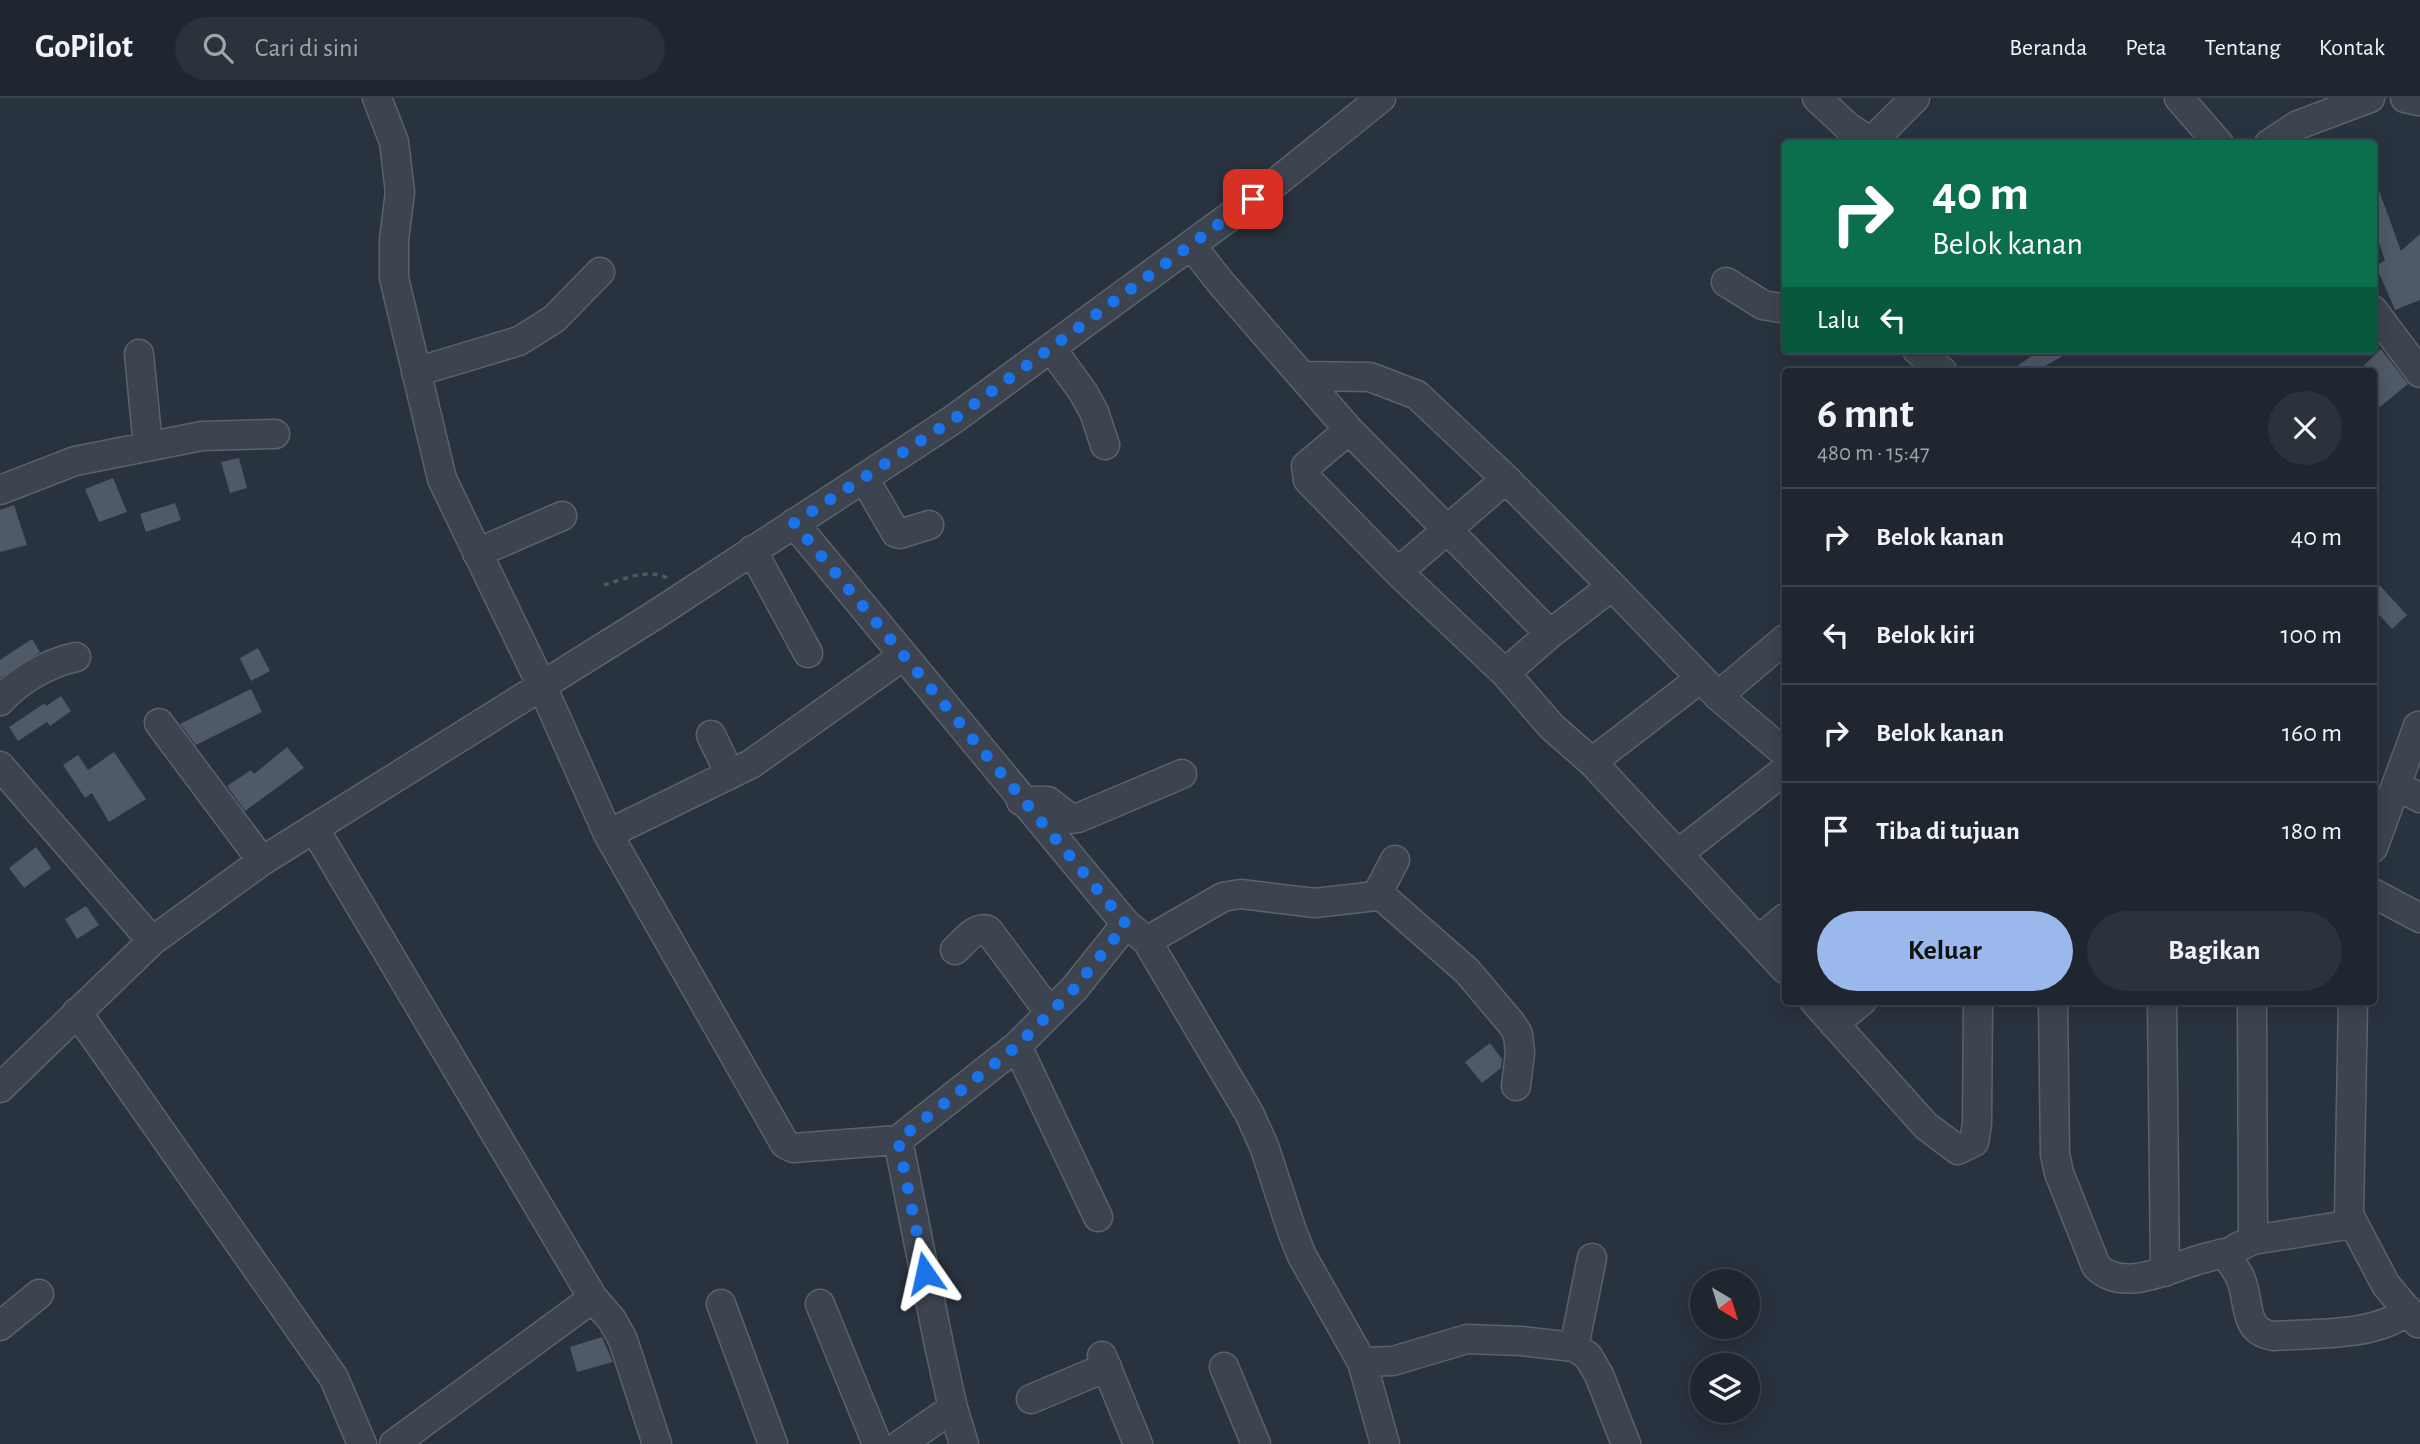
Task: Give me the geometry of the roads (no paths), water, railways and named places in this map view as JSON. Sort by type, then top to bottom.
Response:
[{"type":"street","points":[[377,98],[394,142],[400,192],[394,240],[394,278],[442,479],[542,686],[608,834],[785,1144],[793,1148],[898,1140],[1017,1046],[1136,933],[1223,897],[1241,894],[1315,903],[1376,897],[1385,899],[1467,971],[1511,1023],[1518,1034],[1520,1053],[1516,1086]]},
{"type":"street","points":[[0,1088],[152,941],[262,861],[687,594],[954,419],[1274,184],[1381,98]]},
{"type":"street","points":[[1817,98],[1847,127],[1867,140]]},
{"type":"street","points":[[1875,140],[1915,98]]},
{"type":"street","points":[[2179,98],[2216,140]]},
{"type":"street","points":[[2275,140],[2298,125],[2370,98]]},
{"type":"street","points":[[1191,245],[1221,284],[1349,430],[1550,634]]},
{"type":"street","points":[[416,372],[519,341],[554,319],[600,272]]},
{"type":"street","points":[[1726,282],[1763,305],[1782,308]]},
{"type":"street","points":[[2377,315],[2420,373]]},
{"type":"street","points":[[1051,348],[1083,392],[1094,412],[1105,444]]},
{"type":"street","points":[[139,354],[148,446]]},
{"type":"street","points":[[1922,354],[1938,368]]},
{"type":"street","points":[[1304,376],[1370,377],[1417,395],[1506,479],[1709,687],[1782,750]]},
{"type":"street","points":[[1349,430],[1306,466],[1308,480],[1398,572],[1505,673],[1552,727],[1592,762],[1782,966]]},
{"type":"street","points":[[0,490],[75,461],[148,446],[202,436],[275,434]]},
{"type":"street","points":[[864,478],[896,533],[929,525]]},
{"type":"street","points":[[1398,572],[1506,479]]},
{"type":"street","points":[[477,553],[562,516]]},
{"type":"street","points":[[794,523],[1021,801],[1136,933],[1249,1113],[1264,1146],[1302,1256],[1362,1362],[1385,1444]]},
{"type":"street","points":[[752,551],[808,653]]},
{"type":"street","points":[[1505,673],[1612,586]]},
{"type":"street","points":[[1592,762],[1782,641]]},
{"type":"street","points":[[608,834],[751,764],[903,656]]},
{"type":"street","points":[[0,701],[16,687],[57,661],[76,657]]},
{"type":"street","points":[[159,723],[262,861]]},
{"type":"street","points":[[2377,841],[2408,791],[2418,726]]},
{"type":"street","points":[[711,735],[730,774]]},
{"type":"street","points":[[0,766],[152,941]]},
{"type":"street","points":[[1678,854],[1782,772]]},
{"type":"street","points":[[1021,801],[1048,801],[1071,819],[1078,818],[1182,774]]},
{"type":"street","points":[[314,828],[593,1298],[612,1320],[623,1340],[657,1444]]},
{"type":"street","points":[[1376,897],[1395,860]]},
{"type":"street","points":[[2377,895],[2420,918]]},
{"type":"street","points":[[1759,940],[1782,921]]},
{"type":"street","points":[[955,950],[977,930],[988,930],[1050,1013]]},
{"type":"street","points":[[1817,1005],[1926,1126],[1958,1150],[1974,1142],[1978,1124],[1978,1005]]},
{"type":"street","points":[[1834,1024],[1857,1005]]},
{"type":"street","points":[[2053,1005],[2055,1154],[2059,1173],[2096,1266],[2104,1274],[2120,1279],[2165,1272],[2224,1253],[2253,1240],[2353,1224]]},
{"type":"street","points":[[2162,1005],[2165,1272]]},
{"type":"street","points":[[2252,1005],[2253,1240]]},
{"type":"street","points":[[2353,1005],[2349,1215],[2386,1284],[2414,1318]]},
{"type":"street","points":[[77,1012],[334,1378],[362,1444]]},
{"type":"street","points":[[1017,1046],[1098,1217]]},
{"type":"street","points":[[898,1140],[953,1408],[964,1444]]},
{"type":"street","points":[[2224,1253],[2241,1278],[2252,1324],[2262,1334],[2274,1336],[2368,1329],[2393,1320],[2414,1318]]},
{"type":"street","points":[[1574,1347],[1592,1258]]},
{"type":"street","points":[[0,1326],[39,1294]]},
{"type":"street","points":[[394,1444],[593,1298]]},
{"type":"street","points":[[721,1304],[773,1444]]},
{"type":"street","points":[[820,1304],[877,1444]]},
{"type":"street","points":[[1362,1362],[1393,1361],[1467,1339],[1574,1347],[1588,1356],[1599,1375],[1626,1444]]},
{"type":"street","points":[[1031,1399],[1104,1361],[1138,1444]]},
{"type":"street","points":[[1224,1367],[1256,1444]]},
{"type":"street","points":[[901,1444],[953,1408]]}]
